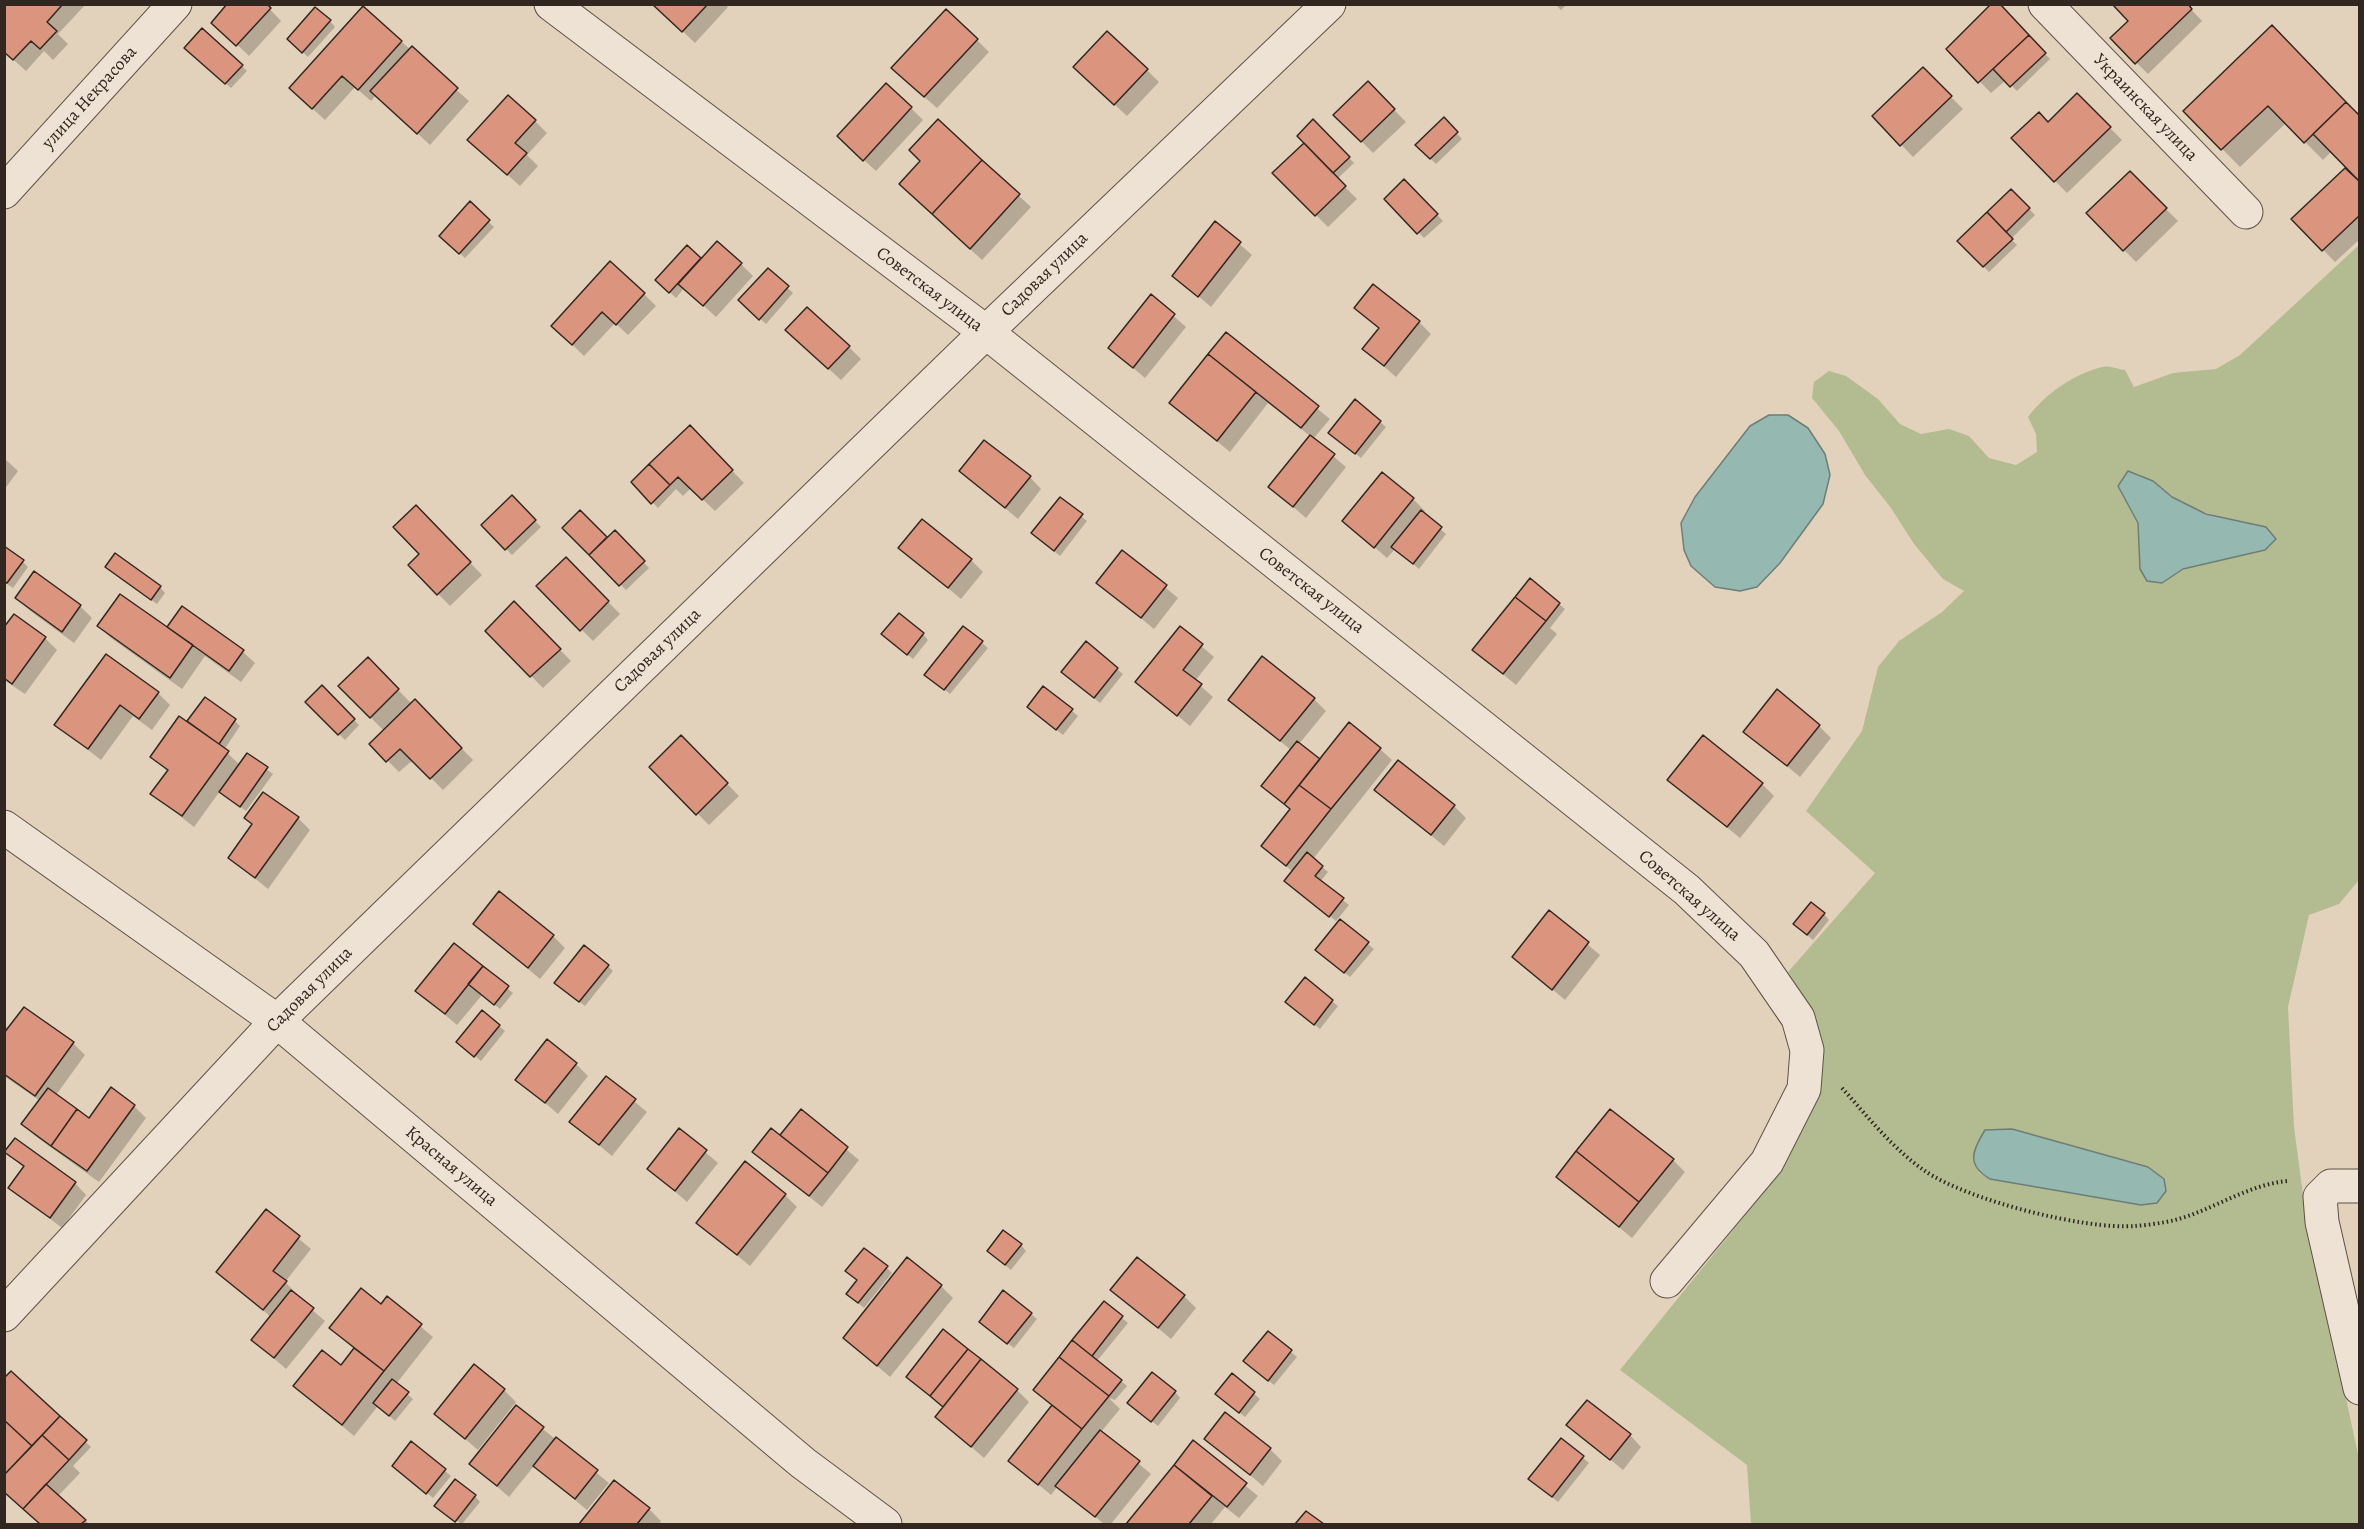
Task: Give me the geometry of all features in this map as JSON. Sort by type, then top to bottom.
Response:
[{"type":"street","name":"улица Некрасова","points":[[4,192],[175,4]]},
{"type":"street","name":"Советская улица","points":[[551,4],[986,332],[1687,890],[1754,954],[1798,1018],[1807,1050],[1804,1089],[1767,1162],[1667,1281]]},
{"type":"street","name":"Садовая улица","points":[[4,1315],[277,1022],[986,332],[1329,4]]},
{"type":"street","name":"Украинская улица","points":[[2045,4],[2246,212]]},
{"type":"street","name":"Красная улица","points":[[4,827],[277,1022],[803,1463],[885,1524]]},
{"type":"street","points":[[2346,1185],[2320,1197],[2322,1222],[2360,1388]]},
{"type":"path","points":[[1807,1050],[1896,1147],[1926,1172],[1956,1188],[2007,1204],[2090,1223],[2134,1227],[2176,1220],[2251,1190],[2280,1182],[2312,1179],[2346,1185]]},
{"type":"green space","points":[[2359,245],[2359,880],[2339,904],[2309,915],[2288,1007],[2294,1127],[2304,1202],[2359,1459],[2359,1524],[1751,1524],[1747,1465],[1620,1370],[1768,1187],[1791,1150],[1809,1010],[1788,972],[1875,873],[1806,811],[1862,731],[1878,667],[1899,641],[1942,612],[1964,591],[1943,579],[1914,544],[1891,508],[1865,475],[1839,431],[1812,398],[1814,382],[1829,371],[1846,376],[1878,399],[1900,424],[1921,434],[1949,429],[1969,436],[1989,458],[2016,465],[2037,452],[2036,434],[2028,417],[2043,400],[2061,386],[2091,370],[2111,367],[2125,370],[2134,387],[2173,373],[2216,369],[2240,355]],"holes":[[[2138,474],[2173,498],[2195,509],[2266,527],[2217,559],[2183,569],[2162,583],[2147,581],[2140,569]],[[1978,1172],[2141,1205],[1990,1179]]]},
{"type":"water","points":[[1769,415],[1788,415],[1808,428],[1825,454],[1830,475],[1823,504],[1780,563],[1757,587],[1740,591],[1715,587],[1691,566],[1684,550],[1681,523],[1695,497],[1750,426]]},
{"type":"water","points":[[2128,471],[2153,481],[2172,497],[2206,514],[2266,527],[2276,539],[2265,550],[2183,569],[2162,583],[2147,581],[2140,569],[2138,523],[2118,486]]},
{"type":"water","points":[[2012,1129],[2148,1167],[2164,1179],[2166,1191],[2157,1203],[2141,1205],[1990,1179],[1982,1174],[1974,1163],[1977,1145],[1985,1130]]},
{"type":"building","points":[[4,4],[63,4],[47,22],[57,31],[40,49],[31,41],[13,60],[4,52]]},
{"type":"building","points":[[227,4],[267,4],[271,8],[236,46],[211,23]]},
{"type":"building","points":[[652,4],[708,4],[682,32]]},
{"type":"building","points":[[1991,4],[2000,4],[2029,35],[1978,83],[1946,49]]},
{"type":"building","points":[[2112,4],[2188,4],[2192,9],[2135,64],[2110,38],[2128,21]]},
{"type":"building","points":[[363,6],[402,41],[358,90],[342,76],[312,109],[289,88]]},
{"type":"building","points":[[315,7],[331,20],[302,53],[287,39]]},
{"type":"building","points":[[946,9],[978,39],[924,97],[891,68]]},
{"type":"building","points":[[2272,25],[2346,102],[2304,143],[2268,106],[2221,150],[2183,111]]},
{"type":"building","points":[[202,28],[243,65],[225,84],[184,48]]},
{"type":"building","points":[[1107,31],[1148,69],[1114,105],[1073,67]]},
{"type":"building","points":[[2029,35],[2046,53],[2010,87],[1993,69]]},
{"type":"building","points":[[412,46],[458,88],[417,134],[370,91]]},
{"type":"building","points":[[1923,67],[1952,96],[1900,146],[1872,116]]},
{"type":"building","points":[[1368,81],[1395,109],[1361,142],[1333,115]]},
{"type":"building","points":[[886,83],[912,107],[863,161],[837,136]]},
{"type":"building","points":[[2077,93],[2111,127],[2054,182],[2011,138],[2039,112],[2048,122]]},
{"type":"building","points":[[508,95],[536,120],[515,143],[527,153],[507,175],[467,140]]},
{"type":"building","points":[[2346,102],[2360,116],[2360,182],[2313,134]]},
{"type":"building","points":[[1444,117],[1458,132],[1430,159],[1415,145]]},
{"type":"building","points":[[938,119],[982,160],[932,214],[899,184],[920,161],[909,150]]},
{"type":"building","points":[[1313,119],[1350,157],[1333,173],[1297,136]]},
{"type":"building","points":[[1304,143],[1346,186],[1315,216],[1272,173]]},
{"type":"building","points":[[982,160],[1020,194],[970,249],[932,214]]},
{"type":"building","points":[[2345,168],[2360,182],[2360,215],[2322,251],[2291,219]]},
{"type":"building","points":[[2130,171],[2167,208],[2123,251],[2086,213]]},
{"type":"building","points":[[1404,179],[1438,214],[1417,234],[1384,199]]},
{"type":"building","points":[[2011,189],[2030,208],[2006,232],[1987,212]]},
{"type":"building","points":[[470,201],[490,220],[459,254],[439,236]]},
{"type":"building","points":[[1987,212],[2013,239],[1983,267],[1957,241]]},
{"type":"building","points":[[1215,221],[1241,242],[1198,297],[1172,276]]},
{"type":"building","points":[[717,241],[742,263],[703,306],[678,284]]},
{"type":"building","points":[[687,245],[701,258],[669,293],[655,280]]},
{"type":"building","points":[[610,261],[645,293],[616,325],[602,312],[572,345],[551,326]]},
{"type":"building","points":[[768,268],[789,286],[759,320],[738,300]]},
{"type":"building","points":[[1373,284],[1420,321],[1384,366],[1362,349],[1379,328],[1354,308]]},
{"type":"building","points":[[1151,294],[1175,314],[1133,368],[1108,348]]},
{"type":"building","points":[[807,307],[850,346],[828,369],[785,330]]},
{"type":"building","points":[[1226,332],[1319,406],[1301,428],[1208,354]]},
{"type":"building","points":[[1208,354],[1256,392],[1217,441],[1169,403]]},
{"type":"building","points":[[1355,399],[1381,421],[1355,454],[1328,433]]},
{"type":"building","points":[[690,425],[733,470],[702,500],[678,477],[670,485],[649,464]]},
{"type":"building","points":[[1310,435],[1335,454],[1293,507],[1268,487]]},
{"type":"building","points":[[984,440],[1031,476],[1005,508],[959,471]]},
{"type":"building","points":[[649,464],[670,485],[651,504],[631,482]]},
{"type":"building","points":[[1382,472],[1414,498],[1374,548],[1342,521]]},
{"type":"building","points":[[512,495],[536,520],[505,550],[481,525]]},
{"type":"building","points":[[1060,497],[1083,514],[1054,551],[1031,533]]},
{"type":"building","points":[[416,505],[471,562],[437,595],[408,565],[419,554],[393,527]]},
{"type":"building","points":[[580,510],[607,537],[589,555],[562,528]]},
{"type":"building","points":[[1421,510],[1442,527],[1413,564],[1391,547]]},
{"type":"building","points":[[922,519],[972,559],[948,588],[898,548]]},
{"type":"building","points":[[615,530],[645,561],[619,586],[589,555]]},
{"type":"building","points":[[4,546],[24,560],[7,583],[4,582]]},
{"type":"building","points":[[1122,550],[1167,585],[1141,618],[1096,583]]},
{"type":"building","points":[[115,553],[161,586],[151,600],[105,567]]},
{"type":"building","points":[[566,557],[609,601],[580,631],[536,586]]},
{"type":"building","points":[[34,571],[81,605],[62,632],[15,598]]},
{"type":"building","points":[[1530,578],[1560,603],[1546,621],[1515,597]]},
{"type":"building","points":[[120,594],[193,645],[170,678],[97,626]]},
{"type":"building","points":[[1515,597],[1546,621],[1503,674],[1472,650]]},
{"type":"building","points":[[514,601],[561,649],[530,677],[485,631]]},
{"type":"building","points":[[182,606],[244,650],[229,671],[167,627]]},
{"type":"building","points":[[899,613],[924,633],[907,655],[881,634]]},
{"type":"building","points":[[14,614],[46,637],[12,684],[4,678],[4,627]]},
{"type":"building","points":[[963,626],[983,641],[944,690],[924,675]]},
{"type":"building","points":[[1180,626],[1203,644],[1183,670],[1202,684],[1177,716],[1135,682]]},
{"type":"building","points":[[1086,641],[1118,668],[1094,698],[1061,672]]},
{"type":"building","points":[[106,654],[159,692],[139,719],[120,705],[88,749],[54,725]]},
{"type":"building","points":[[1262,656],[1315,698],[1280,741],[1228,700]]},
{"type":"building","points":[[368,657],[399,689],[370,718],[338,686]]},
{"type":"building","points":[[322,685],[355,719],[338,735],[305,702]]},
{"type":"building","points":[[1043,686],[1073,709],[1056,730],[1027,707]]},
{"type":"building","points":[[1777,689],[1820,725],[1787,766],[1743,732]]},
{"type":"building","points":[[205,697],[236,719],[219,744],[187,721]]},
{"type":"building","points":[[415,699],[462,748],[430,779],[400,749],[386,762],[369,744]]},
{"type":"building","points":[[179,716],[229,751],[182,816],[150,794],[168,770],[150,757]]},
{"type":"building","points":[[1349,722],[1381,748],[1331,809],[1299,785]]},
{"type":"building","points":[[681,735],[728,783],[696,815],[649,767]]},
{"type":"building","points":[[1703,735],[1763,783],[1727,827],[1667,780]]},
{"type":"building","points":[[1297,741],[1320,759],[1284,804],[1261,786]]},
{"type":"building","points":[[247,753],[268,767],[240,807],[219,792]]},
{"type":"building","points":[[1398,760],[1455,805],[1431,835],[1374,790]]},
{"type":"building","points":[[1299,785],[1331,809],[1286,866],[1261,846],[1290,809],[1284,804]]},
{"type":"building","points":[[263,792],[299,817],[255,878],[228,858],[252,824],[244,818]]},
{"type":"building","points":[[1307,852],[1323,866],[1315,876],[1344,898],[1329,917],[1284,881]]},
{"type":"building","points":[[499,891],[554,935],[528,968],[473,924]]},
{"type":"building","points":[[1811,902],[1825,913],[1807,935],[1793,924]]},
{"type":"building","points":[[1549,910],[1589,942],[1552,990],[1512,957]]},
{"type":"building","points":[[1340,919],[1369,942],[1344,973],[1315,950]]},
{"type":"building","points":[[454,943],[483,966],[445,1014],[415,991]]},
{"type":"building","points":[[584,945],[609,965],[579,1002],[554,983]]},
{"type":"building","points":[[483,966],[509,986],[494,1005],[468,984]]},
{"type":"building","points":[[1305,977],[1333,1000],[1314,1025],[1285,1002]]},
{"type":"building","points":[[24,1007],[74,1042],[35,1096],[4,1074],[4,1033]]},
{"type":"building","points":[[482,1010],[500,1025],[474,1057],[456,1042]]},
{"type":"building","points":[[547,1039],[577,1063],[545,1103],[515,1080]]},
{"type":"building","points":[[606,1076],[636,1099],[599,1145],[569,1122]]},
{"type":"building","points":[[111,1087],[135,1105],[87,1171],[51,1146],[77,1109],[89,1118]]},
{"type":"building","points":[[48,1088],[77,1109],[51,1146],[21,1124]]},
{"type":"building","points":[[801,1109],[848,1147],[828,1173],[780,1135]]},
{"type":"building","points":[[1610,1109],[1674,1159],[1639,1202],[1576,1151]]},
{"type":"building","points":[[679,1128],[707,1150],[675,1191],[647,1169]]},
{"type":"building","points":[[771,1128],[828,1173],[809,1196],[752,1152]]},
{"type":"building","points":[[15,1138],[76,1182],[50,1218],[8,1188],[24,1166],[4,1152]]},
{"type":"building","points":[[1576,1151],[1639,1202],[1619,1227],[1556,1177]]},
{"type":"building","points":[[745,1161],[786,1194],[737,1255],[696,1223]]},
{"type":"building","points":[[266,1209],[300,1236],[273,1271],[287,1281],[263,1310],[216,1272]]},
{"type":"building","points":[[1003,1230],[1022,1244],[1005,1265],[987,1251]]},
{"type":"building","points":[[864,1248],[888,1266],[858,1303],[846,1294],[857,1280],[845,1271]]},
{"type":"building","points":[[907,1257],[942,1285],[877,1366],[843,1338]]},
{"type":"building","points":[[1137,1257],[1185,1295],[1158,1328],[1110,1290]]},
{"type":"building","points":[[361,1288],[381,1304],[387,1296],[422,1324],[384,1371],[329,1328]]},
{"type":"building","points":[[291,1290],[314,1308],[274,1358],[251,1340]]},
{"type":"building","points":[[1003,1290],[1032,1313],[1007,1344],[979,1322]]},
{"type":"building","points":[[1104,1301],[1123,1316],[1092,1356],[1072,1340]]},
{"type":"building","points":[[943,1329],[968,1349],[930,1396],[906,1377]]},
{"type":"building","points":[[1268,1331],[1292,1350],[1268,1381],[1243,1361]]},
{"type":"building","points":[[1072,1340],[1122,1380],[1109,1396],[1059,1357]]},
{"type":"building","points":[[354,1348],[384,1371],[342,1425],[293,1386],[322,1350],[341,1365]]},
{"type":"building","points":[[968,1349],[981,1359],[943,1407],[930,1396]]},
{"type":"building","points":[[1059,1357],[1109,1396],[1082,1429],[1033,1390]]},
{"type":"building","points":[[981,1359],[1018,1389],[971,1447],[935,1417]]},
{"type":"building","points":[[474,1364],[505,1389],[465,1439],[434,1414]]},
{"type":"building","points":[[11,1371],[60,1416],[32,1446],[4,1420],[4,1378]]},
{"type":"building","points":[[1152,1372],[1176,1391],[1151,1422],[1127,1403]]},
{"type":"building","points":[[1232,1373],[1255,1392],[1239,1413],[1215,1394]]},
{"type":"building","points":[[392,1379],[409,1392],[389,1416],[373,1403]]},
{"type":"building","points":[[1587,1400],[1631,1434],[1610,1460],[1566,1425]]},
{"type":"building","points":[[516,1405],[544,1427],[497,1486],[469,1464]]},
{"type":"building","points":[[1052,1405],[1082,1429],[1038,1485],[1008,1461]]},
{"type":"building","points":[[1225,1412],[1271,1448],[1250,1475],[1204,1439]]},
{"type":"building","points":[[60,1416],[87,1440],[69,1460],[42,1435]]},
{"type":"building","points":[[4,1420],[32,1446],[4,1475]]},
{"type":"building","points":[[1100,1430],[1140,1461],[1095,1517],[1055,1486]]},
{"type":"building","points":[[42,1435],[69,1460],[23,1509],[4,1492],[4,1475]]},
{"type":"building","points":[[556,1437],[598,1470],[575,1499],[533,1466]]},
{"type":"building","points":[[1561,1438],[1584,1456],[1552,1497],[1528,1479]]},
{"type":"building","points":[[1193,1440],[1247,1483],[1227,1507],[1174,1465]]},
{"type":"building","points":[[411,1441],[446,1469],[426,1494],[392,1466]]},
{"type":"building","points":[[1174,1465],[1212,1496],[1189,1524],[1126,1524]]},
{"type":"building","points":[[455,1479],[476,1495],[455,1522],[434,1506]]},
{"type":"building","points":[[614,1480],[650,1508],[637,1524],[579,1524]]},
{"type":"building","points":[[46,1484],[86,1520],[81,1524],[40,1524],[23,1509]]},
{"type":"building","points":[[1306,1511],[1324,1524],[1295,1524]]}]
